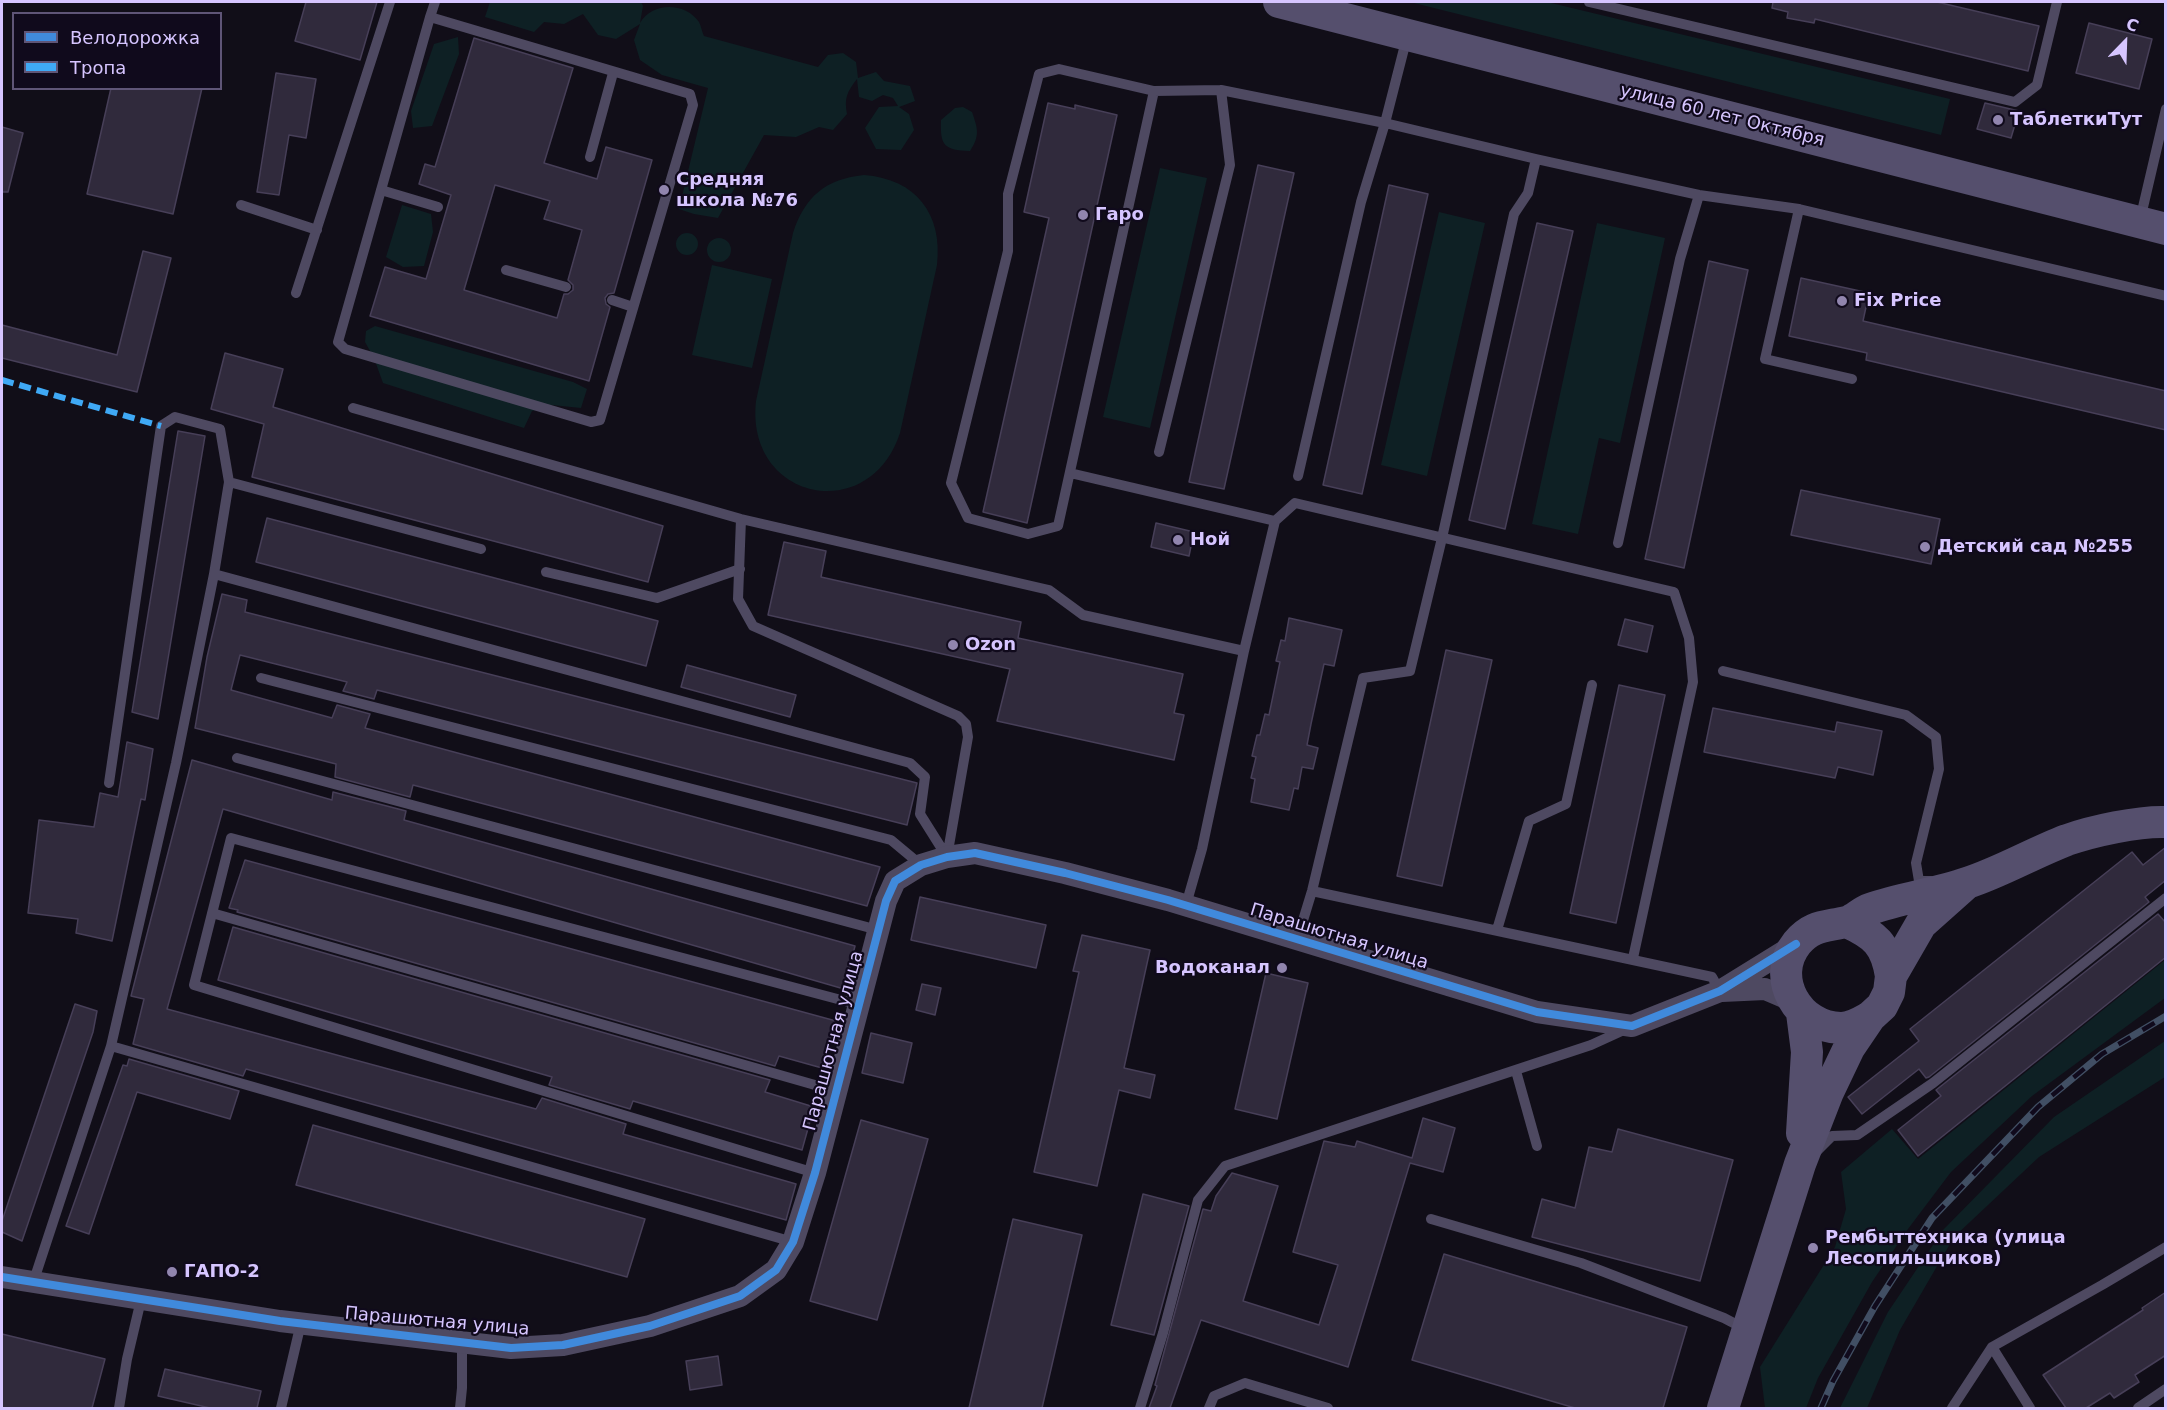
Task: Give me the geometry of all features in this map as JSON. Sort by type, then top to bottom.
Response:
[{"type":"main road","name":"улица 60 лет Октября","points":[[1280,2],[2153,226]]},
{"type":"main road","points":[[1799,1167],[1807,1052],[1798,1007],[1788,988],[1786,973],[1789,958],[1796,944],[1807,933],[1821,926],[1847,922],[1868,910],[1967,883],[2069,839],[2120,827],[2166,822]]},
{"type":"main road","points":[[1891,976],[1921,924],[1967,883]]},
{"type":"main road","points":[[1798,1007],[1815,1022],[1828,1027],[1843,1028],[1858,1024],[1882,1006],[1889,992],[1891,976],[1889,959],[1881,944],[1868,932],[1847,922]]},
{"type":"main road","points":[[1723,1408],[1799,1167],[1828,1092],[1849,1048],[1870,1017]]},
{"type":"street","name":"Парашютная улица","points":[[2,1277],[301,1323],[511,1348],[563,1345],[650,1326],[740,1296],[776,1270],[793,1242],[815,1173],[886,901],[895,880],[921,865],[947,857],[975,853],[1065,873],[1186,905],[1537,1012],[1632,1026]]},
{"type":"street","points":[[1632,1026],[1720,991],[1796,944]]},
{"type":"street","points":[[1720,991],[1765,989],[1798,1007]]},
{"type":"lane","points":[[296,293],[390,2]]},
{"type":"lane","points":[[430,17],[690,94],[693,105],[600,420],[591,422],[345,350],[338,342],[430,17],[435,2]]},
{"type":"lane","points":[[1589,2],[2014,102],[2037,85],[2057,2]]},
{"type":"lane","points":[[1298,476],[1361,202],[1385,123],[1408,34]]},
{"type":"lane","points":[[1154,91],[1058,526],[1028,534],[969,518],[951,483],[1008,251],[1008,194],[1039,74],[1059,69],[1154,91],[1221,90],[1385,123],[1699,195],[1799,209],[2166,296]]},
{"type":"lane","points":[[590,157],[613,72]]},
{"type":"lane","points":[[1159,452],[1230,165],[1221,90]]},
{"type":"lane","points":[[2153,226],[2166,109]]},
{"type":"lane","points":[[1297,940],[1312,891],[1363,678],[1410,671],[1514,214],[1528,194],[1536,159]]},
{"type":"lane","points":[[381,190],[438,207]]},
{"type":"lane","points":[[1618,543],[1680,259],[1699,195]]},
{"type":"lane","points":[[241,205],[317,230]]},
{"type":"lane","points":[[1799,209],[1765,359],[1851,379]]},
{"type":"lane","points":[[506,270],[566,287]]},
{"type":"lane","points":[[612,300],[633,307]]},
{"type":"lane","points":[[353,408],[741,519],[1049,590],[1083,615],[1244,651]]},
{"type":"lane","points":[[33,1283],[111,1046],[176,763],[214,574],[229,482],[220,429],[175,417],[161,426],[109,783]]},
{"type":"lane","points":[[1070,473],[1275,521]]},
{"type":"lane","points":[[229,482],[481,549]]},
{"type":"lane","points":[[1186,905],[1202,849],[1244,651],[1275,521],[1295,503],[1674,592],[1689,638],[1693,682],[1633,958]]},
{"type":"lane","points":[[741,519],[738,599],[753,626],[958,716],[966,724],[968,737],[947,857]]},
{"type":"lane","points":[[546,572],[657,598],[740,569]]},
{"type":"lane","points":[[214,574],[910,764],[925,777],[920,814],[947,857]]},
{"type":"lane","points":[[1723,671],[1906,715],[1936,737],[1939,769],[1916,863],[1919,881],[1967,883]]},
{"type":"lane","points":[[261,678],[891,840],[921,865]]},
{"type":"lane","points":[[1497,930],[1529,821],[1566,804],[1592,685]]},
{"type":"lane","points":[[237,758],[878,930]]},
{"type":"lane","points":[[815,1173],[194,986],[231,838],[860,1005]]},
{"type":"lane","points":[[1312,891],[1633,958],[1712,977],[1720,991]]},
{"type":"lane","points":[[1799,1167],[1832,1136],[1857,1135],[1933,1083],[2166,898]]},
{"type":"lane","points":[[212,913],[836,1091]]},
{"type":"lane","points":[[1140,1408],[1163,1333],[1198,1200],[1225,1166],[1516,1071],[1591,1045],[1632,1026]]},
{"type":"lane","points":[[111,1046],[793,1242]]},
{"type":"lane","points":[[1516,1071],[1537,1146]]},
{"type":"lane","points":[[1431,1219],[1581,1263],[1724,1318],[1749,1330]]},
{"type":"lane","points":[[1952,1408],[1992,1347],[2166,1247]]},
{"type":"lane","points":[[119,1408],[127,1359],[141,1300]]},
{"type":"lane","points":[[281,1408],[301,1323]]},
{"type":"lane","points":[[460,1408],[462,1343]]},
{"type":"lane","points":[[1992,1347],[2030,1408]]},
{"type":"lane","points":[[1209,1408],[1214,1396],[1245,1383],[1328,1408]]},
{"type":"lane","points":[[2138,1408],[2166,1389]]},
{"type":"shaded area","points":[[490,2],[641,2],[643,6],[640,23],[652,11],[660,8],[677,8],[693,15],[699,22],[704,36],[818,67],[828,55],[843,53],[856,62],[858,78],[876,72],[884,81],[910,86],[915,101],[899,107],[909,114],[914,130],[901,150],[876,149],[865,128],[879,107],[898,106],[893,98],[883,95],[872,101],[859,97],[857,79],[847,95],[847,114],[833,130],[819,127],[796,137],[764,135],[718,218],[694,214],[679,209],[708,88],[662,75],[640,60],[634,40],[640,24],[616,39],[598,35],[583,14],[564,24],[544,22],[534,32],[485,17]]},
{"type":"shaded area","points":[[1410,2],[1547,2],[1950,99],[1941,135]]},
{"type":"shaded area","points":[[458,37],[459,54],[432,126],[413,128],[411,111],[434,44]]},
{"type":"shaded area","points":[[963,107],[972,112],[977,128],[977,137],[970,151],[949,148],[941,136],[941,120],[955,108]]},
{"type":"shaded area","points":[[1160,168],[1207,178],[1150,428],[1103,417]]},
{"type":"shaded area","points":[[864,175],[898,184],[912,192],[922,202],[935,230],[938,247],[937,265],[900,433],[884,463],[863,482],[838,490],[812,489],[789,479],[770,461],[758,435],[756,401],[793,233],[798,220],[811,199],[828,185]]},
{"type":"shaded area","points":[[402,205],[431,214],[433,232],[424,266],[403,267],[386,257]]},
{"type":"shaded area","points":[[1439,212],[1485,223],[1427,476],[1381,465]]},
{"type":"shaded area","points":[[1597,223],[1665,238],[1620,443],[1599,438],[1578,534],[1532,524]]},
{"type":"shaded area","points":[[687,233],[695,236],[698,244],[695,252],[687,255],[679,252],[676,244],[679,236]]},
{"type":"shaded area","points":[[719,238],[727,242],[731,250],[727,258],[719,262],[711,258],[707,250],[711,242]]},
{"type":"shaded area","points":[[712,265],[772,279],[752,368],[692,355]]},
{"type":"shaded area","points":[[375,326],[573,382],[587,389],[581,408],[552,405],[532,411],[524,428],[383,383],[374,358],[365,342],[366,331]]},
{"type":"shaded area","points":[[2165,960],[2165,998],[2032,1096],[1951,1172],[1872,1282],[1818,1378],[1806,1408],[1765,1408],[1760,1367],[1835,1247],[1846,1209],[1841,1172],[1892,1129],[1918,1159]]},
{"type":"shaded area","points":[[2165,1041],[2165,1077],[2039,1157],[1954,1237],[1900,1330],[1867,1408],[1840,1408],[1888,1312],[1943,1230],[2054,1117]]},
{"type":"building","points":[[306,2],[377,2],[360,60],[295,41]]},
{"type":"building","points":[[1773,2],[1937,2],[2039,26],[2028,71],[1815,19],[1814,23],[1787,18],[1788,12],[1772,8]]},
{"type":"building","points":[[2089,23],[2152,39],[2139,89],[2076,73]]},
{"type":"building","points":[[474,38],[573,68],[544,163],[597,179],[606,147],[652,160],[614,293],[608,294],[605,298],[606,304],[610,307],[589,381],[370,316],[385,267],[426,279],[451,195],[419,184],[425,164],[435,167]],"holes":[[[495,185],[550,201],[544,219],[582,230],[568,280],[573,285],[573,290],[564,294],[557,318],[464,290]]]},
{"type":"building","points":[[276,73],[316,79],[306,138],[289,135],[279,195],[257,192]]},
{"type":"building","points":[[111,90],[202,90],[173,214],[87,194]]},
{"type":"building","points":[[1048,103],[1075,109],[1075,105],[1117,115],[1027,523],[983,512],[1049,218],[1024,212]]},
{"type":"building","name":"ТаблеткиТут","points":[[1985,103],[2019,111],[2011,138],[1977,129]]},
{"type":"building","points":[[2,127],[23,133],[8,192],[2,192]]},
{"type":"building","points":[[1258,165],[1294,173],[1224,489],[1189,482]]},
{"type":"building","points":[[1389,185],[1428,194],[1362,494],[1323,485]]},
{"type":"building","points":[[1537,223],[1573,231],[1505,529],[1469,520]]},
{"type":"building","points":[[143,251],[171,258],[137,392],[2,358],[2,325],[117,355]]},
{"type":"building","points":[[1709,261],[1748,270],[1684,568],[1645,559]]},
{"type":"building","points":[[1801,278],[1869,293],[1863,321],[2166,391],[2166,430],[1866,360],[1867,353],[1789,336]]},
{"type":"building","points":[[225,353],[283,369],[273,407],[663,526],[648,582],[252,477],[264,424],[211,409]]},
{"type":"building","points":[[178,431],[205,436],[158,719],[132,712]]},
{"type":"building","points":[[1801,490],[1940,519],[1931,564],[1791,535]]},
{"type":"building","points":[[267,518],[658,621],[646,666],[256,562]]},
{"type":"building","points":[[1156,523],[1194,532],[1189,556],[1151,547]]},
{"type":"building","points":[[784,542],[826,551],[821,577],[1021,622],[1018,638],[1183,674],[1174,713],[1184,715],[1174,760],[997,721],[1010,669],[768,615]]},
{"type":"building","points":[[222,594],[247,600],[245,612],[917,783],[907,825],[377,690],[374,699],[343,691],[347,682],[240,655],[231,690],[332,718],[337,705],[370,714],[365,728],[880,867],[867,906],[413,785],[410,797],[335,777],[336,764],[195,728],[207,657]]},
{"type":"building","points":[[1289,618],[1342,630],[1334,666],[1324,664],[1311,724],[1307,745],[1318,748],[1313,769],[1302,767],[1298,789],[1294,788],[1289,810],[1251,802],[1255,779],[1251,778],[1256,757],[1252,756],[1265,714],[1269,715],[1280,662],[1276,661],[1281,640],[1285,641]]},
{"type":"building","points":[[1625,619],[1653,626],[1647,652],[1618,645]]},
{"type":"building","points":[[1446,650],[1492,660],[1442,886],[1397,876]]},
{"type":"building","points":[[687,665],[796,695],[790,717],[681,687]]},
{"type":"building","points":[[1619,685],[1665,695],[1616,923],[1570,913]]},
{"type":"building","points":[[1713,708],[1835,732],[1837,722],[1882,731],[1873,775],[1838,767],[1835,778],[1704,752]]},
{"type":"building","points":[[127,742],[153,749],[145,800],[141,799],[112,941],[76,933],[78,919],[28,913],[39,820],[94,827],[100,793],[118,797]]},
{"type":"building","points":[[192,760],[332,800],[333,792],[406,811],[404,820],[855,946],[844,989],[223,809],[167,1009],[536,1109],[542,1098],[626,1124],[623,1134],[796,1184],[786,1220],[246,1069],[243,1076],[133,1044],[144,999],[131,996]]},
{"type":"building","points":[[2166,847],[2166,880],[2145,897],[2149,902],[1929,1077],[1926,1078],[1919,1069],[1862,1114],[1848,1097],[1919,1041],[1910,1029],[2132,852],[2143,865]]},
{"type":"building","points":[[245,860],[836,1021],[822,1068],[779,1056],[775,1066],[237,912],[238,910],[229,908]]},
{"type":"building","points":[[920,897],[1046,925],[1036,968],[911,940]]},
{"type":"building","points":[[2158,914],[2166,923],[2166,957],[1918,1156],[1898,1130],[1941,1096],[1936,1090]]},
{"type":"building","points":[[233,927],[770,1080],[765,1092],[814,1107],[802,1150],[633,1101],[630,1109],[549,1085],[552,1077],[218,980]]},
{"type":"building","points":[[1082,935],[1150,950],[1124,1068],[1155,1075],[1150,1098],[1119,1090],[1097,1186],[1034,1172],[1079,972],[1073,971]]},
{"type":"building","points":[[1266,973],[1308,983],[1277,1119],[1235,1109]]},
{"type":"building","points":[[922,984],[941,988],[935,1015],[916,1010]]},
{"type":"building","points":[[75,1004],[97,1011],[93,1032],[22,1241],[2,1232],[2,1221]]},
{"type":"building","points":[[871,1033],[912,1043],[903,1083],[862,1073]]},
{"type":"building","points":[[129,1059],[239,1091],[230,1119],[137,1092],[89,1234],[66,1226],[123,1065],[127,1066]]},
{"type":"building","points":[[1423,1118],[1455,1128],[1443,1172],[1410,1163],[1348,1367],[1201,1320],[1170,1408],[1149,1408],[1157,1386],[1155,1385],[1203,1209],[1211,1211],[1216,1196],[1232,1173],[1278,1186],[1243,1301],[1319,1325],[1338,1265],[1293,1252],[1324,1141],[1355,1147],[1357,1141],[1412,1158]]},
{"type":"building","points":[[861,1120],[928,1139],[877,1320],[810,1301]]},
{"type":"building","points":[[313,1125],[645,1219],[627,1277],[296,1185]]},
{"type":"building","points":[[1618,1129],[1733,1160],[1700,1281],[1532,1237],[1542,1199],[1575,1208],[1589,1147],[1612,1152]]},
{"type":"building","points":[[1143,1194],[1189,1206],[1154,1335],[1111,1325]]},
{"type":"building","points":[[1013,1219],[1082,1235],[1042,1408],[969,1408]]},
{"type":"building","points":[[1444,1254],[1687,1327],[1663,1408],[1575,1408],[1412,1360]]},
{"type":"building","points":[[2166,1292],[2166,1355],[2135,1375],[2139,1382],[2114,1398],[2110,1393],[2086,1408],[2066,1408],[2043,1375],[2143,1310],[2142,1308]]},
{"type":"building","points":[[2,1334],[105,1359],[92,1408],[2,1408]]},
{"type":"building","points":[[718,1356],[722,1385],[690,1390],[686,1361]]},
{"type":"building","points":[[165,1369],[261,1391],[257,1408],[210,1408],[158,1396]]},
{"type":"railway","points":[[1821,1408],[1833,1381],[1875,1306],[1932,1218],[2038,1107],[2102,1054],[2166,1016]]},
{"type":"marked path","points":[[2,380],[161,426]]},
{"type":"cycle path","points":[[2,1277],[280,1321],[511,1348],[563,1345],[650,1326],[740,1296],[776,1270],[793,1242],[815,1173],[886,901],[895,881],[921,865],[947,857],[975,853],[1065,873],[1168,900],[1537,1012],[1632,1026],[1720,991],[1796,944]]},
{"type":"place","name":"ТаблеткиТут","points":[[1998,120]]},
{"type":"place","name":"Средняя школа №76","points":[[664,190]]},
{"type":"place","name":"Гаро","points":[[1083,215]]},
{"type":"place","name":"Fix Price","points":[[1842,301]]},
{"type":"place","name":"Ной","points":[[1178,540]]},
{"type":"place","name":"Детский сад №255","points":[[1925,547]]},
{"type":"place","name":"Ozon","points":[[953,645]]},
{"type":"place","name":"Водоканал","points":[[1282,968]]},
{"type":"place","name":"Рембыттехника (улица Лесопильщиков)","points":[[1813,1248]]},
{"type":"place","name":"ГАПО-2","points":[[172,1272]]}]
